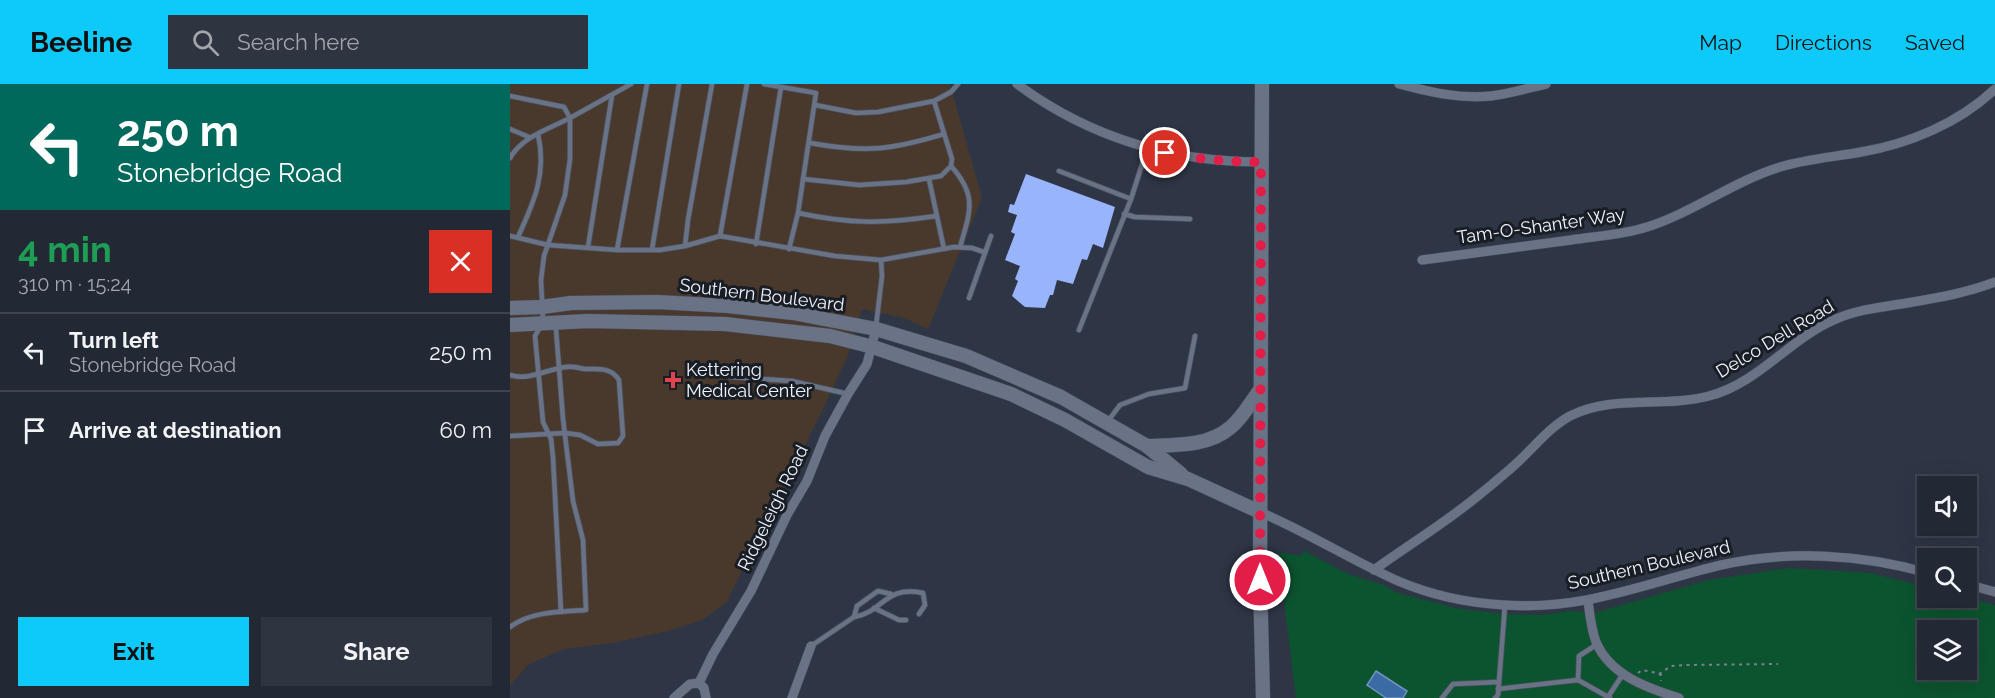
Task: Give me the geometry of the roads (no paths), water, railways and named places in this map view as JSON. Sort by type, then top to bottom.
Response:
[{"type":"street","points":[[1017,84],[1041,102],[1062,113],[1147,149],[1200,159],[1261,162]]},
{"type":"street","points":[[1262,84],[1260,512],[1263,698]]},
{"type":"street","points":[[1399,84],[1453,96],[1493,96],[1546,84]]},
{"type":"street","points":[[1453,96],[1454,84]]},
{"type":"street","name":"Tam-O-Shanter Way","points":[[1422,260],[1607,236],[1647,227],[1711,199],[1760,174],[1780,167],[1893,146],[1912,140],[1974,106],[1995,89]]},
{"type":"street","name":"Delco Dell Road","points":[[1374,570],[1473,500],[1558,424],[1571,416],[1600,406],[1670,403],[1710,396],[1746,380],[1821,327],[1849,313],[1963,292],[1995,282]]},
{"type":"street","name":"Southern Boulevard","points":[[510,308],[571,303],[657,302],[728,306],[793,313],[876,329],[966,356],[1061,398],[1147,446],[1188,479]]},
{"type":"street","name":"Southern Boulevard","points":[[510,325],[588,321],[726,324],[830,336],[873,347],[1011,394],[1065,420],[1148,467],[1188,479],[1284,522],[1374,570],[1446,597],[1505,605],[1559,605],[1588,601],[1723,565],[1786,557],[1852,558],[1917,570]]},
{"type":"street","name":"Ridgeleigh Road","points":[[699,683],[713,654],[765,564],[787,515],[807,481],[825,436],[867,364],[876,329]]},
{"type":"street","points":[[1147,446],[1179,446],[1218,436],[1232,427],[1260,390]]},
{"type":"street","points":[[1977,587],[1995,592]]},
{"type":"street","points":[[1588,601],[1593,633],[1605,658],[1624,674],[1659,695],[1679,698]]},
{"type":"street","points":[[792,698],[811,646]]},
{"type":"street","points":[[674,698],[690,684],[699,683],[704,688],[706,698]]},
{"type":"lane","points":[[510,158],[515,149],[529,137],[570,118],[630,84]]},
{"type":"lane","points":[[617,250],[647,84]]},
{"type":"lane","points":[[651,250],[679,84]]},
{"type":"lane","points":[[685,246],[712,84]]},
{"type":"lane","points":[[720,236],[747,84]]},
{"type":"lane","points":[[764,84],[816,93],[798,213],[789,249]]},
{"type":"lane","points":[[814,105],[856,113],[878,112],[934,101],[951,92],[958,84]]},
{"type":"lane","points":[[756,244],[782,87]]},
{"type":"lane","points":[[588,247],[612,95]]},
{"type":"lane","points":[[510,96],[564,107],[570,118],[570,159],[565,195],[544,256],[541,280],[543,322],[535,336],[543,422],[549,435],[553,457],[561,612]]},
{"type":"lane","points":[[934,101],[951,166],[961,177],[969,195],[970,211],[960,247]]},
{"type":"lane","points":[[510,129],[529,137]]},
{"type":"lane","points":[[518,237],[531,209],[541,173],[541,148],[538,134]]},
{"type":"lane","points":[[810,143],[859,150],[885,149],[944,134]]},
{"type":"lane","points":[[1079,330],[1131,199],[1147,149]]},
{"type":"lane","points":[[803,179],[878,185],[941,176],[951,166]]},
{"type":"lane","points":[[1059,171],[1131,199]]},
{"type":"lane","points":[[929,179],[944,249]]},
{"type":"lane","points":[[798,213],[836,221],[864,223],[936,216]]},
{"type":"lane","points":[[1124,214],[1135,217],[1190,219]]},
{"type":"lane","points":[[510,236],[548,245],[617,250],[651,250],[685,246],[720,236],[835,256],[881,260],[960,247],[984,252]]},
{"type":"lane","points":[[969,297],[991,236]]},
{"type":"lane","points":[[876,329],[882,276],[881,260]]},
{"type":"lane","points":[[510,627],[531,616],[586,610],[583,540],[573,501],[556,329],[543,322]]},
{"type":"lane","points":[[1107,423],[1120,405],[1149,394],[1185,388],[1195,336]]},
{"type":"lane","points":[[510,375],[518,377],[539,375],[566,367],[602,368],[615,373],[619,380],[623,436],[618,443],[598,444],[580,435],[565,433],[510,436]]},
{"type":"lane","points":[[731,378],[792,381],[848,394]]},
{"type":"lane","points":[[811,646],[854,618],[862,616],[892,594],[909,590],[923,593],[925,605],[919,614]]},
{"type":"lane","points":[[854,618],[857,606],[878,591],[892,594]]},
{"type":"lane","points":[[1495,698],[1499,682],[1505,605]]},
{"type":"lane","points":[[874,608],[899,620],[906,620]]},
{"type":"lane","points":[[1578,680],[1579,656],[1597,644]]},
{"type":"lane","points":[[1498,689],[1578,680],[1609,697],[1624,674]]},
{"type":"lane","points":[[1442,698],[1453,684],[1499,682]]},
{"type":"water","points":[[1376,671],[1407,691],[1403,698],[1386,698],[1367,685]]},
{"type":"place","name":"Kettering Medical Center","points":[[673,380]]}]
